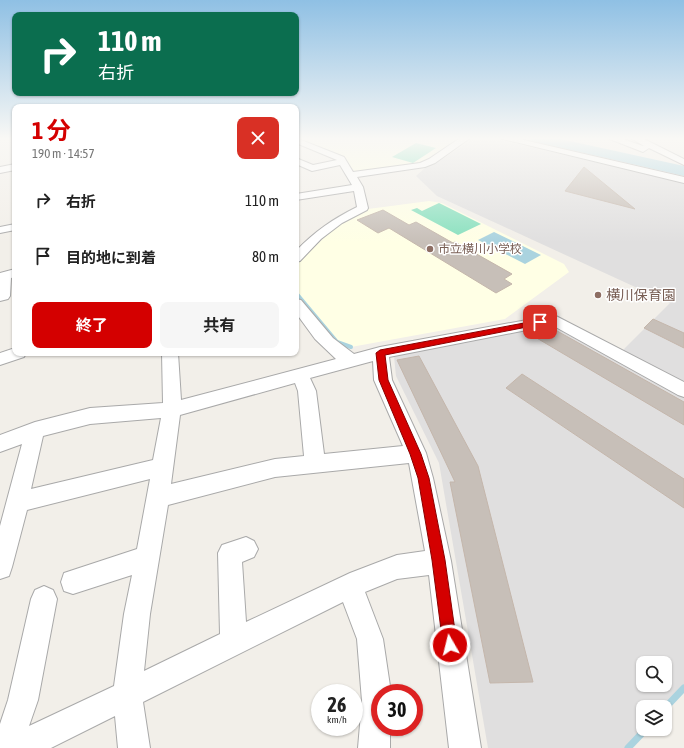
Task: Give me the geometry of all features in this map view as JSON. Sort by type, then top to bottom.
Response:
[{"type":"street","points":[[299,255],[317,236],[338,221],[363,208],[358,187],[350,175],[365,173]]},
{"type":"street","points":[[654,173],[684,180]]},
{"type":"street","points":[[299,197],[358,187]]},
{"type":"street","points":[[0,230],[12,228]]},
{"type":"street","points":[[0,297],[3,296],[6,276]]},
{"type":"street","points":[[299,307],[330,345],[339,354],[351,360]]},
{"type":"street","points":[[0,444],[35,430],[90,416],[172,410],[380,353],[554,320],[684,390]]},
{"type":"street","points":[[380,353],[383,380],[416,454],[423,478],[439,560],[465,748]]},
{"type":"street","points":[[0,358],[12,355]]},
{"type":"street","points":[[134,748],[127,693],[137,614],[159,497],[162,467],[172,410],[170,356]]},
{"type":"street","points":[[300,375],[307,390],[315,464]]},
{"type":"street","points":[[0,567],[18,502],[17,500],[35,430]]},
{"type":"street","points":[[159,497],[275,468],[416,454]]},
{"type":"street","points":[[18,502],[162,467]]},
{"type":"street","points":[[234,642],[230,553],[246,549]]},
{"type":"street","points":[[73,582],[148,558]]},
{"type":"street","points":[[18,748],[127,693],[350,585],[396,567],[439,560]]},
{"type":"street","points":[[350,585],[370,639],[377,701],[374,748]]},
{"type":"street","points":[[6,748],[23,700],[44,599]]},
{"type":"shaded area","points":[[419,173],[641,173],[684,183],[684,688],[672,701],[636,700],[636,736],[639,736],[628,748],[488,748],[439,463],[396,376],[394,356],[558,324],[617,358],[670,303],[437,196],[416,176]]},
{"type":"shaded area","points":[[429,201],[442,203],[564,264],[569,272],[505,319],[351,347],[337,342],[299,297],[299,262],[331,231],[345,220],[368,209]]},
{"type":"green space","points":[[439,203],[481,224],[458,235],[411,210],[417,208],[422,211]]},
{"type":"water","points":[[494,232],[541,255],[525,264],[478,240]]},
{"type":"building","points":[[579,173],[591,173],[635,209],[565,191]]},
{"type":"building","points":[[383,210],[409,225],[416,222],[512,274],[504,279],[512,284],[496,293],[389,228],[378,233],[357,220]]},
{"type":"building","points":[[653,319],[684,333],[684,348],[644,328]]},
{"type":"building","points":[[550,327],[684,402],[684,425],[535,337]]},
{"type":"building","points":[[419,356],[478,466],[533,682],[490,683],[450,482],[455,482],[397,360]]},
{"type":"building","points":[[522,374],[684,479],[684,508],[506,388]]},
{"type":"waterway","points":[[299,297],[337,342],[351,347]]},
{"type":"waterway","points":[[672,701],[684,688]]},
{"type":"waterway","points":[[628,748],[639,736]]},
{"type":"place","name":"市立横川小学校","points":[[430,249]]},
{"type":"place","name":"横川保育園","points":[[598,295]]},
{"type":"route","points":[[450,645],[439,560],[423,478],[416,454],[383,380],[380,353],[540,322]]}]
